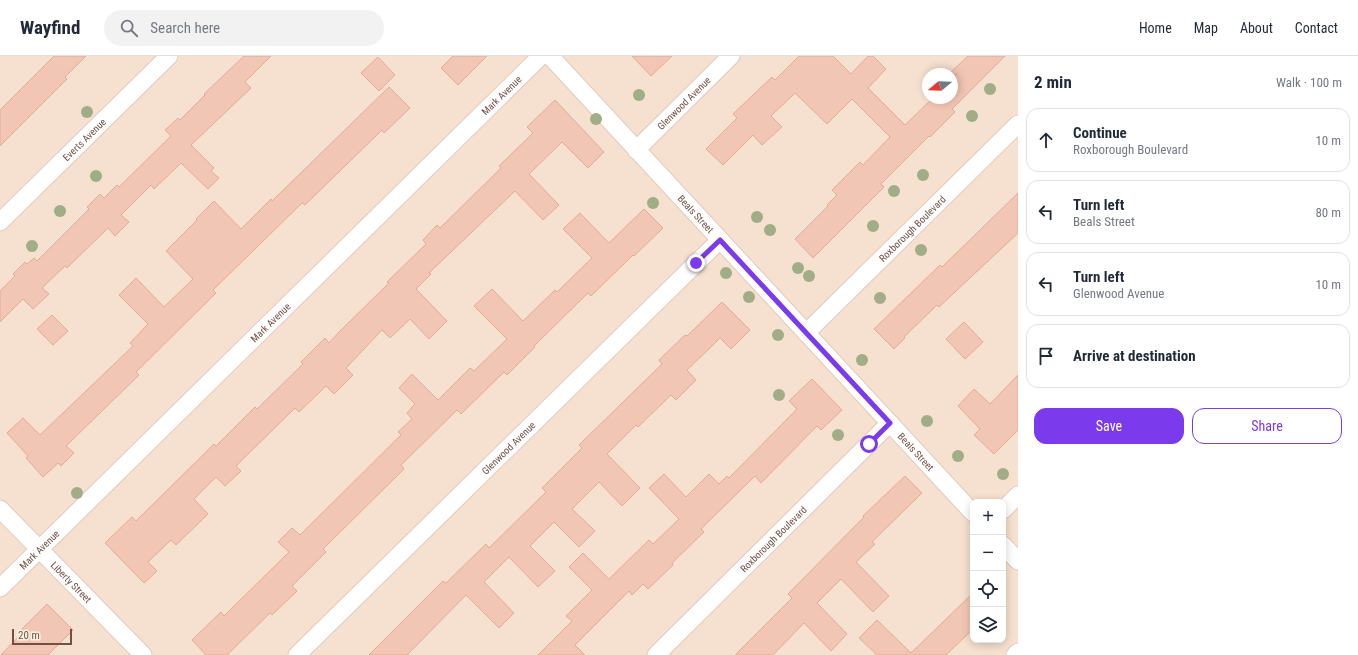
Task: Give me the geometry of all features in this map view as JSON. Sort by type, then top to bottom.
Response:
[{"type":"street","name":"Everts Avenue","points":[[0,222],[169,56]]},
{"type":"street","name":"Mark Avenue","points":[[0,588],[541,56]]},
{"type":"street","name":"Beals Street","points":[[550,56],[970,510]]},
{"type":"street","name":"Glenwood Avenue","points":[[636,150],[731,56]]},
{"type":"street","name":"Roxborough Boulevard","points":[[806,333],[1018,124]]},
{"type":"street","name":"Glenwood Avenue","points":[[297,655],[720,240]]},
{"type":"street","name":"Roxborough Boulevard","points":[[656,655],[890,423]]},
{"type":"street","points":[[1006,507],[1018,495]]},
{"type":"street","name":"Liberty Street","points":[[0,509],[143,655]]},
{"type":"street","points":[[1006,548],[1018,561]]},
{"type":"street","points":[[1015,655],[1018,652]]},
{"type":"shaded area","points":[[0,56],[1018,56],[1018,655],[0,655]]},
{"type":"building","points":[[54,56],[86,56],[65,77],[67,79],[0,146],[0,110]]},
{"type":"building","points":[[244,56],[271,56],[245,82],[251,88],[191,145],[214,168],[211,171],[219,178],[208,189],[181,163],[154,189],[151,185],[121,215],[129,222],[115,236],[108,228],[67,268],[65,266],[42,288],[49,294],[33,309],[23,299],[0,322],[0,291],[15,276],[13,274],[25,262],[27,264],[34,258],[37,261],[89,209],[87,207],[100,194],[104,198],[117,185],[119,187],[171,136],[165,130],[178,118],[180,120],[205,95],[204,94]]},
{"type":"building","points":[[453,56],[487,56],[458,85],[441,68]]},
{"type":"building","points":[[632,56],[672,56],[651,76]]},
{"type":"building","points":[[799,56],[833,56],[851,74],[868,56],[873,56],[886,69],[868,88],[905,125],[927,104],[957,104],[952,109],[955,112],[881,184],[884,187],[813,258],[795,239],[837,195],[832,190],[860,162],[863,165],[890,137],[852,99],[827,124],[795,93],[771,116],[782,127],[762,145],[753,135],[723,165],[706,149],[737,118],[733,114],[772,77],[775,80]]},
{"type":"building","points":[[968,56],[1005,56],[958,103],[958,68],[955,68]]},
{"type":"building","points":[[378,57],[395,75],[379,91],[361,73]]},
{"type":"building","points":[[389,87],[410,108],[384,133],[382,130],[305,205],[302,203],[213,290],[216,293],[136,372],[139,375],[66,446],[74,453],[61,466],[58,463],[43,477],[26,458],[28,456],[7,433],[23,418],[40,435],[133,346],[130,343],[148,324],[119,295],[136,278],[164,307],[193,279],[166,251],[214,201],[241,229],[271,199],[272,201]]},
{"type":"building","points":[[555,100],[604,152],[588,168],[562,142],[529,174],[559,205],[543,220],[515,191],[429,273],[431,274],[416,289],[447,321],[429,339],[410,319],[390,338],[382,330],[346,368],[353,375],[334,394],[326,386],[299,412],[295,408],[236,466],[241,471],[225,486],[216,477],[194,499],[208,514],[176,545],[171,540],[148,562],[157,571],[144,583],[105,543],[132,517],[136,521],[214,444],[216,446],[255,407],[257,409],[303,364],[301,362],[325,338],[329,343],[389,283],[387,282],[426,244],[423,240],[437,225],[440,228],[501,168],[499,166],[533,133],[527,127]]},
{"type":"building","points":[[1018,193],[1018,233],[939,307],[937,305],[904,337],[905,338],[894,349],[874,329],[940,265],[942,267]]},
{"type":"building","points":[[644,209],[663,228],[591,296],[588,293],[507,375],[504,372],[461,414],[457,410],[401,465],[404,469],[323,549],[326,552],[292,586],[297,591],[272,615],[270,613],[227,655],[206,655],[192,640],[221,612],[224,616],[289,552],[278,542],[292,528],[300,535],[401,435],[398,432],[412,419],[407,413],[415,404],[399,388],[412,374],[438,400],[470,368],[474,371],[507,339],[474,306],[492,289],[523,321],[555,290],[557,292],[592,258],[563,229],[580,213],[609,243]]},
{"type":"building","points":[[722,302],[750,330],[731,349],[720,338],[687,370],[696,380],[676,400],[671,395],[638,427],[636,425],[607,454],[640,488],[622,506],[599,482],[572,509],[595,531],[579,547],[554,522],[530,546],[555,571],[538,587],[509,557],[484,582],[514,613],[499,628],[466,595],[407,655],[369,655],[443,581],[446,583],[486,544],[489,548],[546,492],[542,488],[582,448],[579,445],[662,364],[659,360],[685,335],[687,336]]},
{"type":"building","points":[[52,315],[68,331],[53,345],[37,329]]},
{"type":"building","points":[[964,322],[983,342],[965,359],[946,339]]},
{"type":"building","points":[[1018,375],[1018,430],[994,454],[974,435],[980,429],[958,406],[974,389],[990,404]]},
{"type":"building","points":[[812,379],[842,410],[821,430],[817,426],[761,483],[755,476],[701,529],[704,532],[648,589],[643,584],[632,595],[629,591],[575,645],[585,655],[538,655],[572,621],[566,616],[592,590],[569,567],[583,553],[609,579],[649,540],[653,544],[679,519],[649,488],[664,474],[686,497],[709,474],[719,484],[727,476],[729,478],[797,409],[789,401]]},
{"type":"building","points":[[905,476],[922,493],[872,542],[875,544],[856,562],[889,596],[873,612],[841,579],[817,603],[847,634],[831,651],[804,623],[773,655],[735,655],[792,598],[788,594],[864,517],[863,516]]},
{"type":"building","points":[[970,596],[970,632],[946,655],[877,655],[859,638],[877,620],[911,653]]},
{"type":"building","points":[[47,604],[73,630],[48,655],[1,655],[21,634],[19,632]]},
{"type":"route","points":[[696,263],[720,240],[890,423],[869,444]]}]
